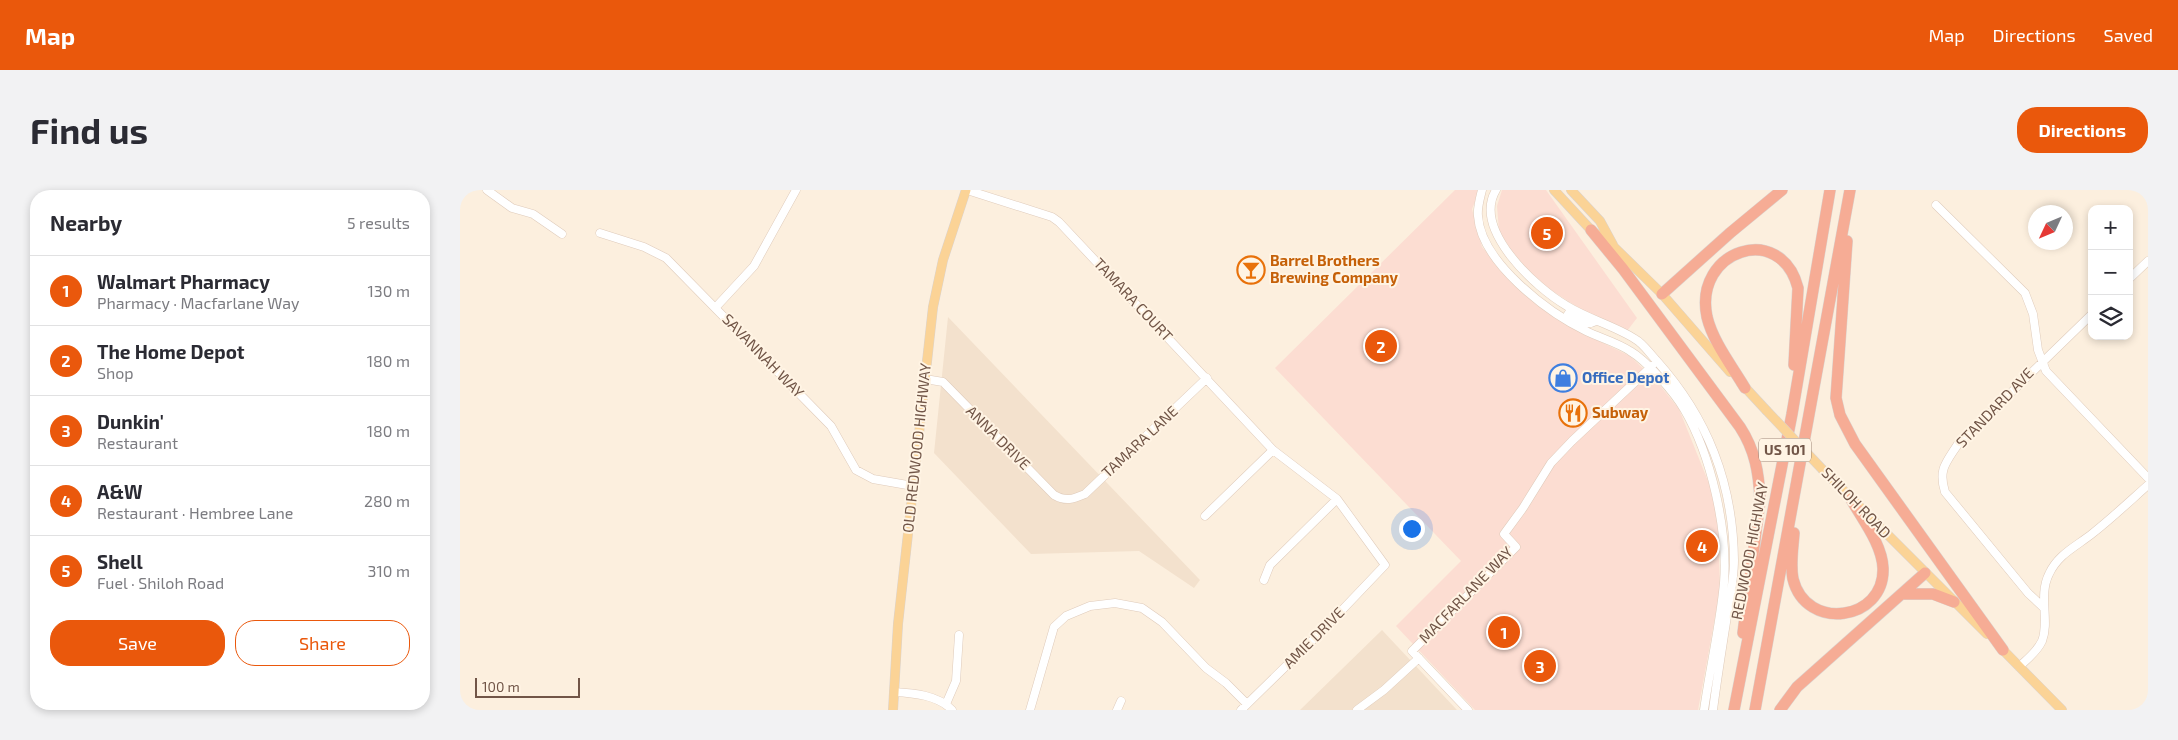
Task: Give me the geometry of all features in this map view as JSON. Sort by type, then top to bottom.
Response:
[{"type":"highway","points":[[1662,294],[1730,233],[1782,190]]},
{"type":"highway","name":"REDWOOD HIGHWAY","points":[[1734,710],[1792,414],[1830,190]]},
{"type":"highway","points":[[1850,190],[1836,398],[1840,415],[1855,444],[2003,650]]},
{"type":"highway","name":"US 101","points":[[1755,710],[1850,190]]},
{"type":"highway","points":[[1592,230],[1740,427],[1747,438],[1755,459],[1760,500],[1745,609],[1738,691]]},
{"type":"highway","points":[[1745,388],[1713,333],[1707,315],[1706,298],[1710,277],[1723,261],[1739,252],[1759,250],[1783,261],[1795,278],[1798,288],[1792,414]]},
{"type":"highway","points":[[1799,475],[1792,564],[1793,580],[1800,595],[1811,605],[1825,613],[1842,614],[1859,608],[1875,594],[1882,578],[1881,557],[1850,499]]},
{"type":"highway","points":[[1780,710],[1797,687],[1925,574]]},
{"type":"highway","points":[[1902,594],[1933,594],[1954,602]]},
{"type":"main road","name":"OLD REDWOOD HIGHWAY","points":[[893,710],[898,624],[933,307],[940,271],[966,190]]},
{"type":"main road","name":"SHILOH ROAD","points":[[1554,190],[1592,230],[1614,247],[1662,294],[1745,388],[1850,499],[2062,710]]},
{"type":"main road","name":"SHILOH ROAD","points":[[1571,190],[1600,221],[1614,247]]},
{"type":"street","points":[[487,190],[512,208],[533,214],[562,234]]},
{"type":"street","points":[[716,307],[754,266],[796,190]]},
{"type":"street","name":"TAMARA COURT","points":[[966,190],[1052,217],[1059,222],[1273,450],[1337,499],[1385,565]]},
{"type":"street","points":[[1482,190],[1478,216],[1488,248],[1514,280],[1544,305],[1584,330],[1631,351],[1650,368],[1683,407],[1697,434],[1719,503],[1724,583],[1704,710]]},
{"type":"street","points":[[1496,190],[1493,194],[1491,220],[1502,245],[1530,278],[1565,305],[1636,339],[1685,395],[1707,434],[1720,467],[1729,502],[1734,561],[1713,710]]},
{"type":"street","points":[[1936,205],[2025,293],[2034,314],[2038,350],[2046,371],[2148,478]]},
{"type":"street","name":"SAVANNAH WAY","points":[[600,233],[644,248],[666,258],[831,426],[849,461],[856,470],[873,479],[913,486]]},
{"type":"street","points":[[2133,274],[2148,261]]},
{"type":"street","points":[[1544,305],[1556,307],[1584,323],[1590,324],[1596,321]]},
{"type":"street","name":"STANDARD AVE","points":[[2043,607],[2028,593],[1945,492],[1941,480],[1943,467],[1958,444],[2088,318]]},
{"type":"street","name":"MACFARLANE WAY","points":[[1419,658],[1412,651],[1516,547],[1504,534],[1551,463],[1657,361]]},
{"type":"street","name":"ANNA DRIVE","points":[[925,378],[943,382],[1054,495],[1061,499],[1070,500]]},
{"type":"street","name":"TAMARA LANE","points":[[1070,500],[1085,494],[1207,378]]},
{"type":"street","points":[[1205,516],[1273,450]]},
{"type":"street","points":[[2019,667],[2037,650],[2045,631],[2043,607],[2048,575],[2055,562],[2092,534],[2148,486]]},
{"type":"street","points":[[1264,580],[1270,565],[1337,499]]},
{"type":"street","name":"AMIE DRIVE","points":[[1244,707],[1324,629],[1385,565]]},
{"type":"street","points":[[1030,710],[1054,627],[1066,616],[1090,606],[1114,603],[1142,608],[1162,622],[1206,668],[1226,683],[1244,707]]},
{"type":"street","points":[[946,704],[956,681],[959,635]]},
{"type":"street","points":[[1357,710],[1384,690],[1419,658],[1468,710]]},
{"type":"street","points":[[894,692],[923,695],[946,704],[952,710]]},
{"type":"street","points":[[1117,710],[1121,701]]},
{"type":"shaded area","points":[[1455,190],[1480,190],[1472,209],[1482,247],[1526,296],[1572,328],[1630,356],[1658,383],[1679,409],[1712,491],[1718,522],[1720,590],[1698,710],[1475,710],[1396,626],[1461,561],[1275,368]]},
{"type":"shaded area","points":[[1502,190],[1546,190],[1637,318],[1627,331],[1582,310],[1543,285],[1517,259],[1499,231],[1497,206]]},
{"type":"shaded area","points":[[948,317],[1200,580],[1194,588],[1139,551],[1031,554],[934,453]]},
{"type":"shaded area","points":[[1382,630],[1457,710],[1300,710]]},
{"type":"place","name":"Shell","points":[[1547,233]]},
{"type":"place","name":"Barrel Brothers Brewing Company","points":[[1251,270]]},
{"type":"place","name":"The Home Depot","points":[[1381,346]]},
{"type":"place","name":"Office Depot","points":[[1563,378]]},
{"type":"place","name":"Subway","points":[[1573,413]]},
{"type":"place","name":"A&W","points":[[1702,546]]},
{"type":"place","name":"Walmart Pharmacy","points":[[1504,632]]},
{"type":"place","name":"Dunkin'","points":[[1540,666]]}]
